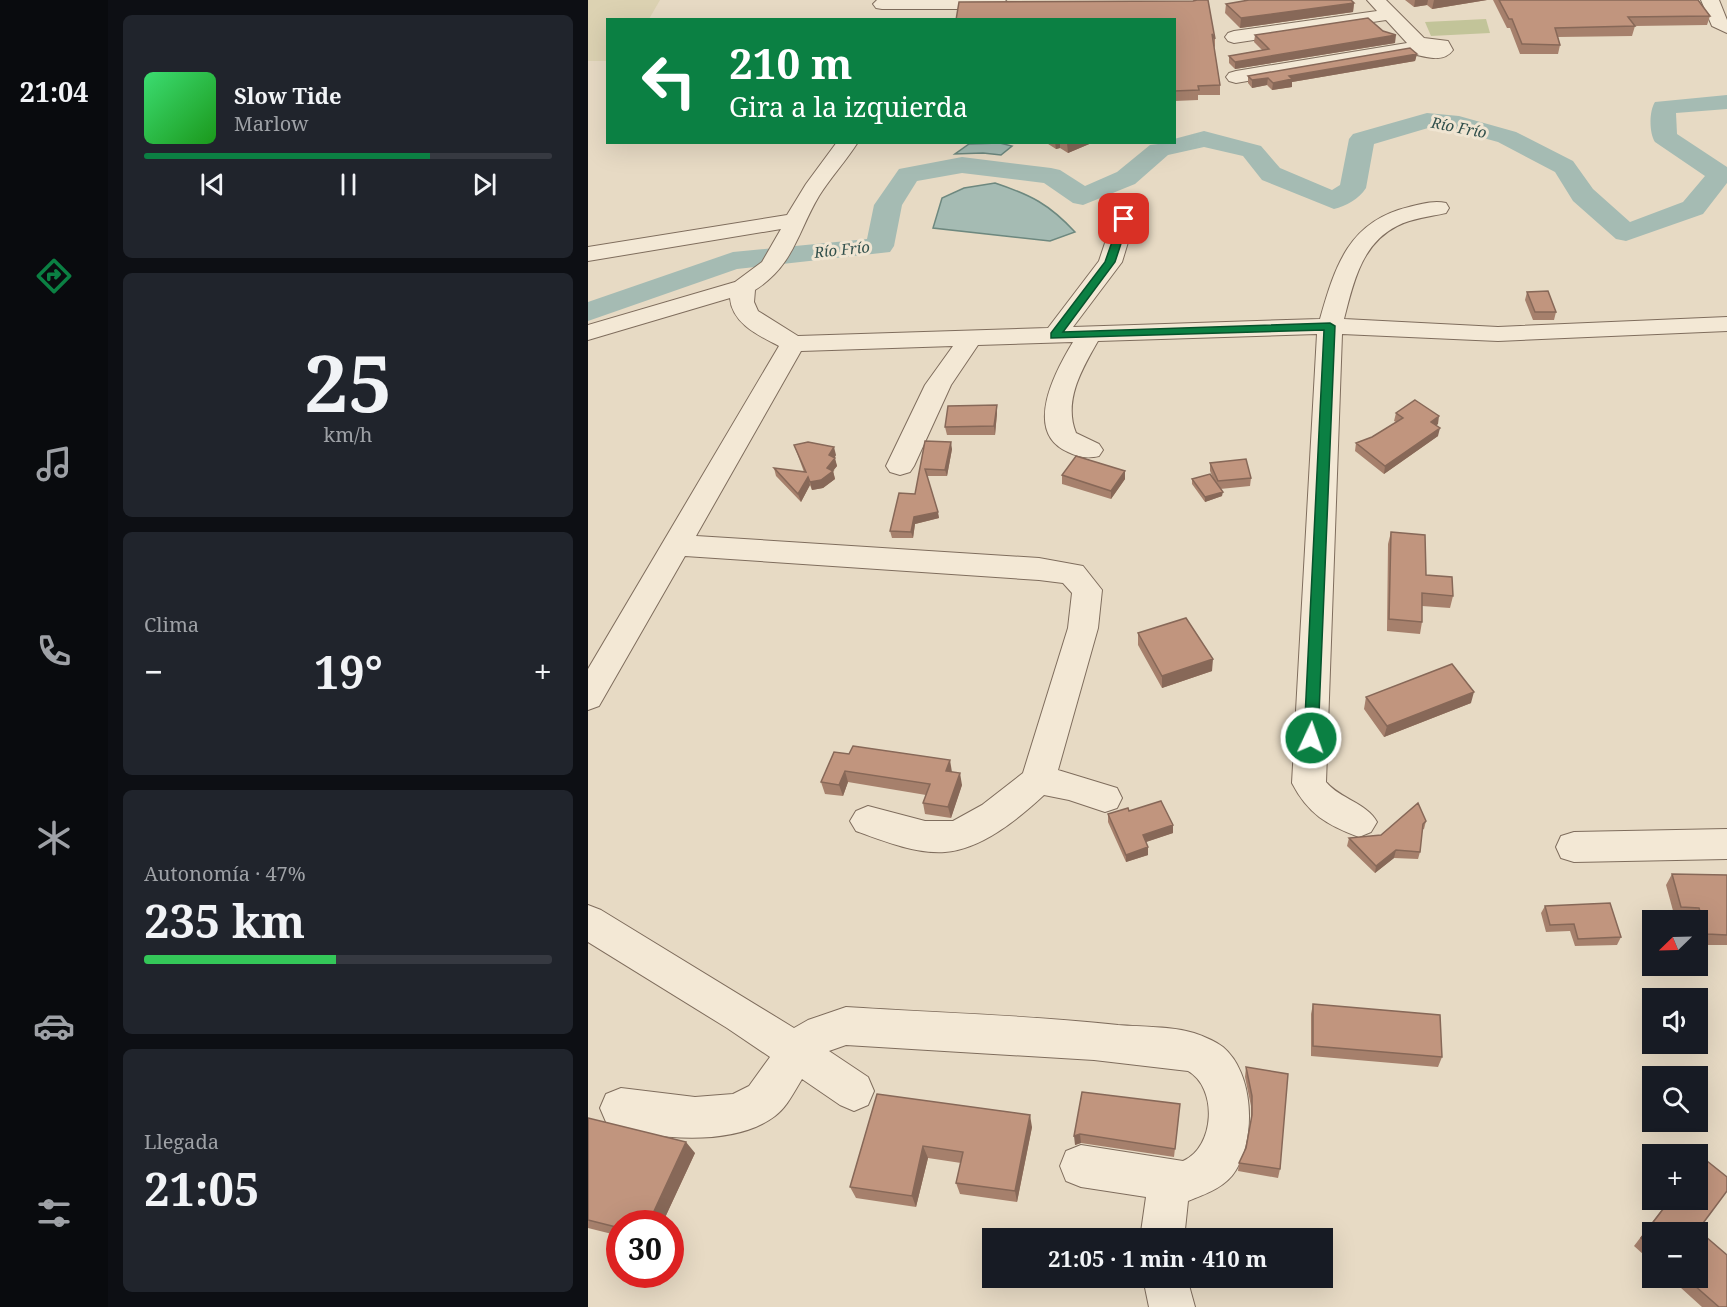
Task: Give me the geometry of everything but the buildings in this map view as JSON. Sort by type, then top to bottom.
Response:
[{"type":"street","points":[[1236,77],[1421,46],[1376,0]]},
{"type":"street","points":[[1710,0],[1718,22],[1727,28]]},
{"type":"street","points":[[881,8],[918,5],[1004,9]]},
{"type":"street","points":[[1234,37],[1391,14]]},
{"type":"street","points":[[588,333],[743,287],[760,278],[772,267],[787,244],[810,192],[831,168],[847,144]]},
{"type":"street","points":[[1359,822],[1324,804],[1309,783],[1330,326],[1343,279],[1358,245],[1387,222],[1410,212],[1438,208]]},
{"type":"street","points":[[1055,335],[1110,262],[1124,219]]},
{"type":"street","points":[[588,254],[796,220]]},
{"type":"street","points":[[743,287],[742,299],[745,311],[762,326],[793,344],[1330,326],[1498,334],[1727,324]]},
{"type":"street","points":[[1089,450],[1072,443],[1064,436],[1059,420],[1061,392],[1068,373],[1090,334]]},
{"type":"street","points":[[900,466],[938,385],[972,338]]},
{"type":"street","points":[[588,697],[793,344]]},
{"type":"street","points":[[678,545],[1072,574],[1087,590],[1083,628],[1038,780],[1024,794],[993,814],[962,833],[947,838],[928,837],[868,821]]},
{"type":"street","points":[[1038,780],[1070,786],[1105,798]]},
{"type":"street","points":[[1575,848],[1727,844]]},
{"type":"street","points":[[588,922],[854,1090]]},
{"type":"street","points":[[621,1108],[711,1119],[738,1113],[762,1102],[798,1053],[814,1037],[846,1026],[1094,1041],[1193,1052],[1209,1061],[1223,1079],[1230,1113],[1221,1156],[1204,1173],[1183,1182],[1081,1166]]},
{"type":"street","points":[[1164,1228],[1171,1180]]},
{"type":"street","points":[[1167,1288],[1172,1307]]},
{"type":"shaded area","points":[[588,0],[660,0],[650,18],[606,18],[606,61],[588,61]]},
{"type":"green space","points":[[1486,19],[1490,33],[1431,36],[1425,22]]},
{"type":"water","points":[[969,144],[1012,146],[1001,155],[955,154]]},
{"type":"water","points":[[995,183],[1048,207],[1075,232],[1050,241],[933,228],[942,198],[964,188]]},
{"type":"waterway","name":"Río Frío","points":[[588,312],[733,261],[880,246],[888,205],[908,175],[962,165],[1051,176],[1083,197],[1126,178],[1159,150],[1204,139],[1252,151],[1271,174],[1334,201],[1353,188],[1362,139],[1427,120],[1459,124],[1507,137],[1564,167],[1583,195],[1626,233],[1693,208],[1720,174],[1664,137],[1664,107],[1727,102]]},
{"type":"route","points":[[1124,219],[1110,262],[1055,335],[1330,326],[1311,738]]}]
